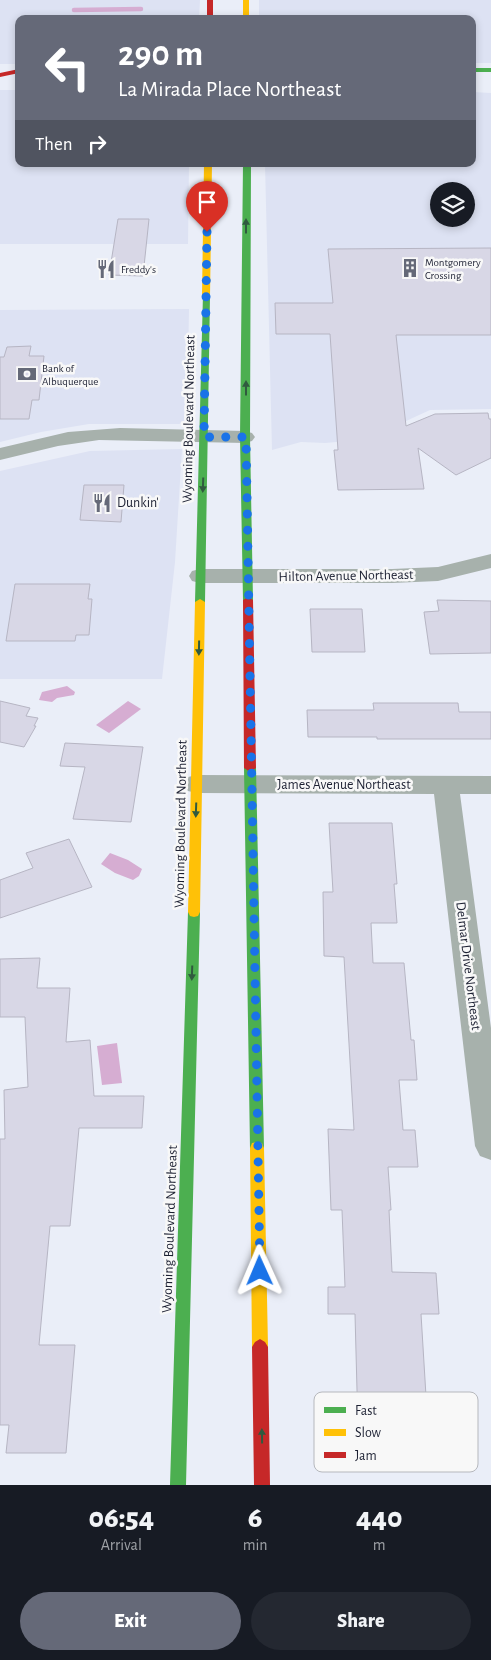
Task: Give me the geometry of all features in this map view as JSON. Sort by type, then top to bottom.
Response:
[{"type":"main road","points":[[210,0],[210,15]]},
{"type":"main road","points":[[246,0],[246,15]]},
{"type":"main road","points":[[0,69],[15,70]]},
{"type":"main road","points":[[476,70],[491,70]]},
{"type":"main road","points":[[0,75],[15,71]]},
{"type":"main road","name":"Wyoming Boulevard Northeast","points":[[178,1485],[197,784],[208,167]]},
{"type":"main road","points":[[246,167],[246,437],[253,785],[262,1485]]},
{"type":"street","points":[[0,454],[53,440],[78,436],[108,434],[246,437]]},
{"type":"street","name":"Hilton Avenue Northeast","points":[[200,576],[392,576],[438,574],[491,561]]},
{"type":"street","name":"James Avenue Northeast","points":[[197,784],[491,786]]},
{"type":"street","name":"Delmar Drive Northeast","points":[[446,785],[487,1083],[491,1146]]},
{"type":"shaded area","points":[[0,0],[200,0],[199,15],[15,15],[15,64],[0,64]]},
{"type":"shaded area","points":[[259,0],[491,0],[491,63],[476,63],[476,15],[259,15]]},
{"type":"shaded area","points":[[0,90],[15,90],[15,167],[189,167],[188,244],[0,244]]},
{"type":"shaded area","points":[[476,92],[491,93],[491,409],[430,410],[380,433],[359,440],[325,443],[301,442],[272,450],[265,167],[476,167]]},
{"type":"shaded area","points":[[189,309],[187,422],[179,424],[89,424],[41,432],[0,442],[0,310]]},
{"type":"shaded area","points":[[182,449],[175,562],[162,679],[0,679],[0,471],[90,451]]},
{"type":"shaded area","points":[[67,686],[75,692],[74,695],[57,698],[52,702],[39,700],[42,692]]},
{"type":"shaded area","points":[[128,701],[141,709],[109,733],[96,725]]},
{"type":"shaded area","points":[[110,853],[128,860],[142,869],[139,876],[133,880],[115,873],[101,864]]},
{"type":"shaded area","points":[[117,1043],[122,1083],[102,1085],[97,1046]]},
{"type":"building","points":[[118,219],[149,219],[143,276],[109,275]]},
{"type":"building","points":[[491,248],[491,335],[396,335],[406,426],[435,414],[488,413],[489,419],[491,419],[491,458],[456,475],[418,448],[424,489],[338,490],[334,450],[338,450],[330,334],[276,334],[275,303],[333,303],[328,249]]},
{"type":"building","points":[[31,346],[29,356],[44,356],[39,400],[32,400],[29,419],[0,419],[0,357],[4,357],[7,347]]},
{"type":"building","name":"Dunkin'","points":[[84,485],[124,485],[121,522],[80,520]]},
{"type":"building","points":[[15,584],[90,584],[88,599],[92,599],[89,635],[76,635],[75,641],[6,641]]},
{"type":"building","points":[[437,600],[491,601],[491,653],[430,654],[424,612],[439,611]]},
{"type":"building","points":[[310,609],[362,609],[365,652],[312,652]]},
{"type":"building","points":[[0,701],[30,708],[26,716],[38,718],[34,726],[36,726],[24,747],[0,742]]},
{"type":"building","points":[[373,703],[458,703],[459,712],[491,712],[491,739],[308,737],[307,710],[374,710]]},
{"type":"building","points":[[65,743],[143,747],[131,822],[73,819],[85,767],[60,766]]},
{"type":"building","points":[[329,823],[392,823],[397,884],[394,884],[397,923],[371,923],[373,963],[404,963],[411,1040],[414,1040],[417,1080],[399,1080],[403,1130],[415,1130],[418,1167],[388,1167],[391,1210],[389,1210],[392,1272],[436,1273],[439,1314],[421,1314],[426,1392],[357,1392],[355,1314],[328,1314],[328,1287],[345,1287],[342,1210],[331,1210],[328,1129],[354,1130],[344,957],[324,956],[323,892],[333,892]]},
{"type":"building","points":[[69,839],[92,887],[0,918],[0,880],[33,868],[26,853]]},
{"type":"building","points":[[40,958],[37,988],[70,988],[66,1042],[90,1040],[94,1096],[144,1096],[142,1128],[79,1128],[70,1226],[50,1226],[39,1345],[75,1345],[66,1453],[6,1453],[9,1425],[0,1425],[0,1139],[5,1139],[4,1090],[28,1087],[25,1017],[0,1017],[0,959]]},
{"type":"waterway","points":[[74,10],[141,9]]},
{"type":"traffic: fast","points":[[476,70],[491,70]]},
{"type":"traffic: fast","points":[[247,167],[245,437],[248,600]]},
{"type":"traffic: fast","points":[[200,602],[206,296]]},
{"type":"traffic: fast","points":[[250,768],[257,1148]]},
{"type":"traffic: fast","points":[[178,1485],[194,912]]},
{"type":"traffic: slow","points":[[246,0],[246,15]]},
{"type":"traffic: slow","points":[[206,296],[208,167]]},
{"type":"traffic: slow","points":[[194,912],[200,602]]},
{"type":"traffic: slow","points":[[257,1148],[260,1347]]},
{"type":"traffic: jam","points":[[210,0],[210,15]]},
{"type":"traffic: jam","points":[[0,75],[15,72]]},
{"type":"traffic: jam","points":[[248,600],[250,768]]},
{"type":"traffic: jam","points":[[260,1347],[262,1485]]},
{"type":"place","name":"Montgomery Crossing","points":[[410,268]]},
{"type":"place","name":"Freddy's","points":[[106,269]]},
{"type":"place","name":"Bank of Albuquerque","points":[[27,374]]},
{"type":"place","name":"Dunkin'","points":[[102,503]]},
{"type":"route","points":[[207,232],[204,437],[246,437],[260,1271]]}]
